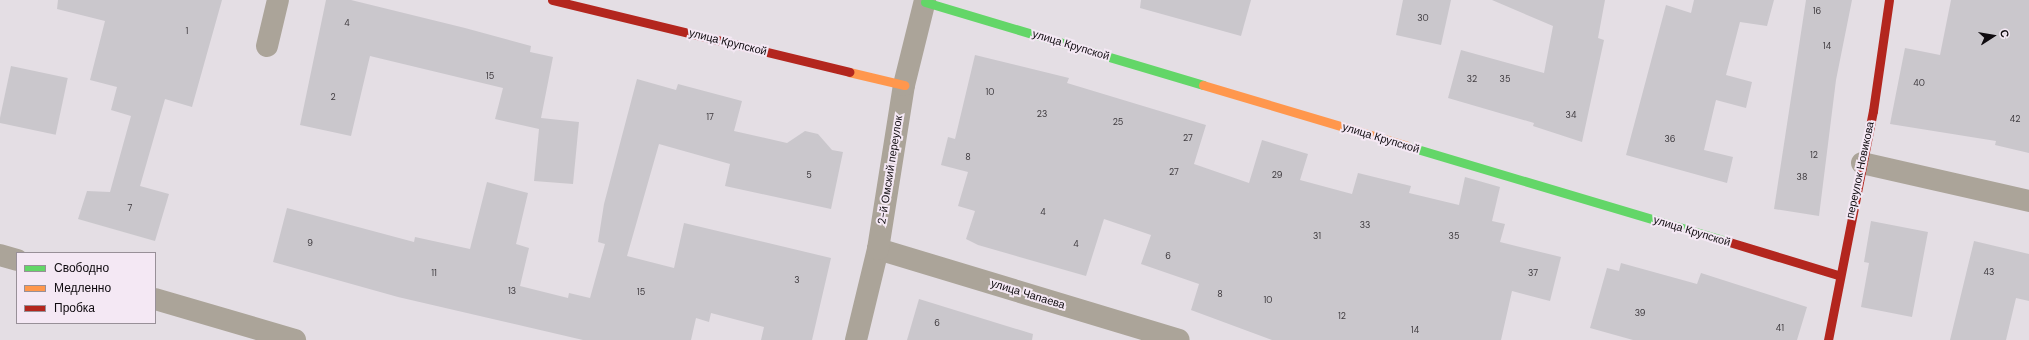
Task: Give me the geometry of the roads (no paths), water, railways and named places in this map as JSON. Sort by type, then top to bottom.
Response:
[{"type":"street","points":[[267,46],[278,0]]},
{"type":"street","name":"улица Крупской","points":[[552,0],[904,85]]},
{"type":"street","name":"переулок Новикова","points":[[1828,340],[1838,275],[1862,163],[1889,0]]},
{"type":"street","name":"улица Крупской","points":[[925,1],[1838,275]]},
{"type":"street","name":"2-й Омский переулок","points":[[856,340],[878,249],[904,85],[925,1]]},
{"type":"street","points":[[1862,163],[2029,201]]},
{"type":"street","name":"улица Чапаева","points":[[878,249],[1179,340]]},
{"type":"street","points":[[0,255],[16,260]]},
{"type":"street","points":[[156,299],[295,340]]}]
